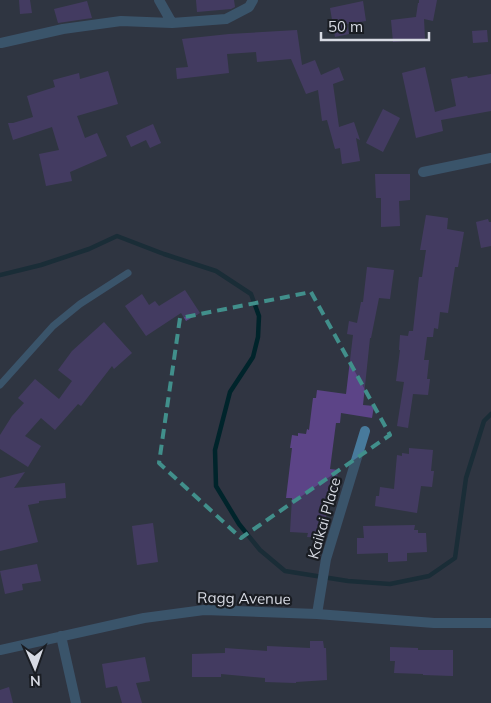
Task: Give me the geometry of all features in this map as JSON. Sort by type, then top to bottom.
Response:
[{"type":"street","points":[[159,0],[172,23]]},
{"type":"street","points":[[2,43],[63,29],[121,21],[172,23],[226,19],[249,7],[254,0]]},
{"type":"street","points":[[423,172],[491,158]]},
{"type":"street","name":"Kaikai Place","points":[[317,614],[326,559],[365,431]]},
{"type":"street","name":"Ragg Avenue","points":[[0,650],[144,618],[204,610],[317,614],[434,623],[491,623]]},
{"type":"street","points":[[60,636],[76,703]]},
{"type":"lane","points":[[0,385],[53,326],[80,304],[128,272]]},
{"type":"highlighted area","points":[[311,292],[390,435],[241,538],[159,463],[180,318]]},
{"type":"building","points":[[19,0],[30,0],[32,13],[20,14]]},
{"type":"building","points":[[196,0],[234,0],[235,7],[197,12]]},
{"type":"building","points":[[419,0],[437,0],[433,21],[424,19],[425,39],[393,42],[391,20],[416,17]]},
{"type":"building","points":[[87,1],[92,18],[58,23],[54,9]]},
{"type":"building","points":[[363,1],[366,21],[347,24],[349,34],[335,37],[330,8]]},
{"type":"building","points":[[297,30],[302,65],[315,60],[321,75],[339,67],[344,80],[333,84],[339,127],[354,122],[360,140],[356,138],[360,161],[342,164],[340,148],[335,149],[327,120],[322,121],[318,90],[306,94],[291,59],[257,62],[256,52],[227,54],[229,73],[177,79],[176,68],[188,67],[182,39]]},
{"type":"building","points":[[487,30],[488,42],[473,43],[472,31]]},
{"type":"building","points":[[425,67],[435,112],[456,106],[451,79],[491,74],[491,111],[441,120],[443,131],[416,138],[402,73]]},
{"type":"building","points":[[108,71],[118,104],[77,116],[85,138],[97,133],[107,156],[70,172],[72,181],[46,186],[39,154],[59,150],[52,127],[13,140],[8,123],[33,117],[27,96],[55,87],[53,80],[79,73],[80,79]]},
{"type":"building","points":[[383,109],[400,118],[383,152],[366,143]]},
{"type":"building","points":[[153,124],[161,143],[150,148],[146,140],[131,147],[126,136]]},
{"type":"building","points":[[375,174],[410,174],[410,200],[399,201],[400,226],[381,227],[381,198],[376,198]]},
{"type":"building","points":[[426,215],[448,218],[447,229],[464,232],[458,267],[455,267],[448,313],[440,312],[438,329],[434,328],[433,337],[427,337],[424,360],[429,360],[427,379],[430,379],[428,395],[413,394],[408,428],[397,426],[404,382],[396,381],[400,335],[408,336],[409,331],[413,331],[419,277],[422,277],[426,250],[420,250]]},
{"type":"building","points":[[488,219],[491,222],[491,246],[481,248],[476,222]]},
{"type":"building","points":[[367,267],[394,270],[390,299],[379,298],[370,338],[363,405],[374,406],[372,418],[341,413],[340,423],[336,423],[330,469],[338,470],[334,504],[327,503],[325,538],[307,537],[308,533],[290,532],[292,498],[286,498],[292,435],[298,436],[298,433],[306,434],[307,429],[309,430],[313,398],[316,398],[317,390],[346,394],[353,335],[347,334],[349,321],[357,323],[361,302],[363,302]]},
{"type":"building","points":[[185,290],[200,313],[186,321],[181,313],[146,336],[125,306],[142,294],[149,305],[155,301],[159,306]]},
{"type":"building","points":[[104,322],[132,353],[114,369],[112,366],[81,406],[78,404],[55,430],[41,418],[25,436],[41,446],[28,467],[0,449],[0,435],[12,416],[24,403],[18,398],[35,379],[59,399],[72,381],[58,370],[72,351]]},
{"type":"building","points":[[409,448],[433,450],[431,471],[434,471],[432,487],[421,486],[417,513],[375,506],[376,496],[379,496],[380,487],[394,489],[397,455],[402,456],[402,453],[409,454]]},
{"type":"building","points":[[25,472],[14,488],[65,483],[66,498],[39,501],[39,503],[28,505],[38,542],[0,551],[0,478]]},
{"type":"building","points":[[153,523],[158,562],[137,565],[132,526]]},
{"type":"building","points":[[415,525],[414,530],[418,530],[418,533],[426,533],[427,552],[407,553],[407,561],[388,562],[388,553],[357,554],[357,538],[364,538],[363,526]]},
{"type":"building","points":[[37,564],[41,581],[22,584],[23,590],[5,594],[0,571]]},
{"type":"building","points":[[310,641],[323,641],[324,648],[326,648],[327,680],[296,683],[265,682],[265,678],[221,674],[221,677],[192,677],[192,654],[225,653],[225,648],[267,651],[267,646],[310,648]]},
{"type":"building","points":[[390,647],[418,648],[418,650],[453,650],[453,676],[394,673],[395,661],[390,661]]},
{"type":"building","points":[[145,657],[150,681],[136,683],[142,703],[122,703],[117,686],[106,688],[102,664]]},
{"type":"building","points":[[9,687],[13,703],[0,703],[0,690]]},
{"type":"waterway","points":[[0,275],[41,265],[89,249],[117,236],[216,271],[251,294],[259,316],[258,337],[253,357],[230,392],[215,450],[216,486],[239,524],[260,550],[285,571],[348,581],[390,584],[429,576],[455,558],[466,478],[484,421],[491,414]]}]
